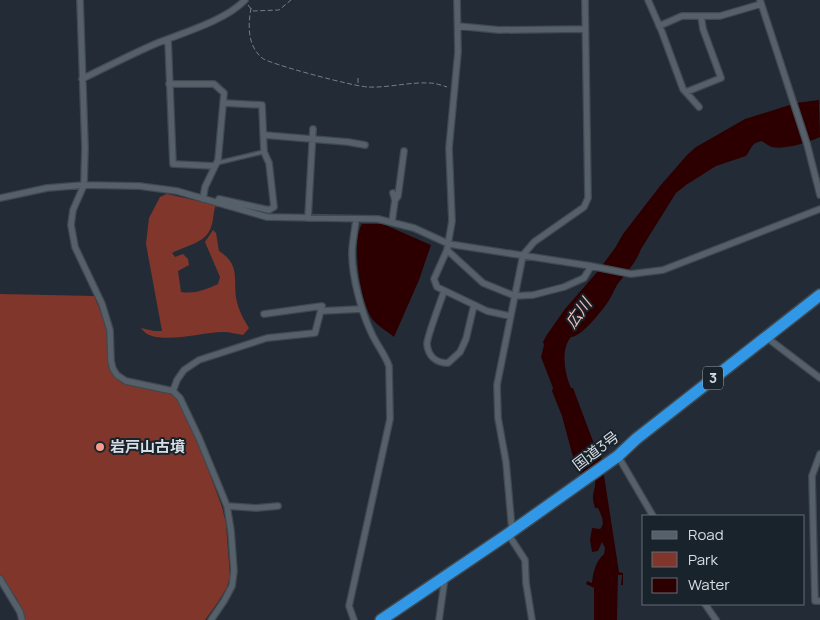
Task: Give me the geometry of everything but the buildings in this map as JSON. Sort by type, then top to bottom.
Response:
[{"type":"highway","name":"国道3号","points":[[381,620],[618,456],[636,439],[820,295]]},
{"type":"street","points":[[80,0],[85,147],[84,185],[73,210],[71,225],[75,247],[102,304],[110,330],[113,369],[117,375],[126,381],[173,391],[180,398],[190,417],[227,506],[234,571],[232,586],[211,620]]},
{"type":"street","points":[[82,79],[236,10],[245,0]]},
{"type":"street","points":[[457,0],[458,52],[449,148],[452,221],[448,247],[434,279],[437,287],[444,291],[487,311],[510,316]]},
{"type":"street","points":[[532,620],[526,583],[525,560],[510,532],[506,462],[498,418],[497,385],[523,255],[534,242],[584,207],[588,198],[584,0]]},
{"type":"street","points":[[648,0],[683,89],[699,107]]},
{"type":"street","points":[[659,26],[682,16],[720,16],[760,2],[807,144],[820,195]]},
{"type":"street","points":[[686,92],[721,78],[703,29],[701,16]]},
{"type":"street","points":[[458,26],[499,30],[585,29]]},
{"type":"street","points":[[168,39],[173,164],[216,165]]},
{"type":"street","points":[[169,84],[214,84],[224,93],[218,160],[205,187],[203,199]]},
{"type":"street","points":[[218,203],[219,199],[269,210],[274,207],[269,164],[264,152],[262,105],[224,103]]},
{"type":"street","points":[[308,218],[313,129]]},
{"type":"street","points":[[264,135],[364,145]]},
{"type":"street","points":[[392,222],[394,196],[398,196],[404,151]]},
{"type":"street","points":[[0,198],[47,188],[84,185],[139,186],[176,192],[267,217],[378,219],[414,228],[448,247],[482,283],[514,296],[533,295],[564,287],[584,278],[594,266]]},
{"type":"street","points":[[448,247],[523,255],[631,274],[663,270],[820,209]]},
{"type":"street","points":[[354,620],[348,606],[390,419],[389,366],[361,309],[352,254],[356,219]]},
{"type":"street","points":[[444,291],[427,343],[433,359],[448,363],[460,352],[466,338],[474,305]]},
{"type":"street","points":[[173,391],[177,380],[184,370],[198,360],[267,338],[315,333],[322,306],[264,314]]},
{"type":"street","points":[[321,311],[361,309]]},
{"type":"street","points":[[766,337],[820,378]]},
{"type":"street","points":[[820,454],[812,476],[815,601],[820,601]]},
{"type":"street","points":[[618,456],[652,515]]},
{"type":"street","points":[[227,506],[256,508],[278,506]]},
{"type":"street","points":[[439,620],[445,576]]},
{"type":"street","points":[[0,579],[20,612],[22,620]]},
{"type":"street","points":[[707,605],[716,620]]},
{"type":"lane","points":[[216,165],[264,152]]},
{"type":"path","points":[[245,0],[253,10],[279,10],[291,0]]},
{"type":"path","points":[[251,8],[249,36],[261,58],[358,86],[381,88],[431,83],[455,89]]},
{"type":"path","points":[[358,78],[358,86]]},
{"type":"green space","points":[[167,194],[216,205],[210,230],[206,235],[196,243],[172,253],[175,257],[183,254],[188,259],[189,265],[178,271],[181,292],[200,291],[218,284],[220,277],[205,242],[213,230],[216,233],[219,251],[231,262],[235,274],[237,302],[249,328],[243,335],[215,332],[167,338],[147,334],[141,328],[162,331],[146,244],[149,218],[160,197]]},
{"type":"green space","name":"岩戸山古墳","points":[[0,294],[94,296],[106,324],[109,367],[112,374],[124,384],[171,394],[177,399],[192,426],[222,507],[226,524],[230,576],[227,587],[205,620],[25,620],[17,599],[0,575]]},
{"type":"water","name":"広川","points":[[819,100],[820,137],[778,148],[762,141],[758,142],[752,146],[746,156],[716,166],[676,193],[634,263],[617,285],[607,304],[590,324],[580,333],[571,337],[568,342],[565,355],[567,376],[596,449],[601,456],[619,572],[623,573],[623,585],[621,585],[622,575],[618,575],[617,620],[594,620],[594,588],[586,584],[587,581],[592,583],[595,567],[604,554],[605,548],[602,542],[598,551],[592,552],[590,540],[592,528],[600,529],[603,524],[598,508],[595,508],[594,503],[595,481],[577,472],[562,416],[541,357],[543,342],[565,309],[598,271],[623,234],[660,186],[696,147],[745,119],[796,103]]},
{"type":"water","points":[[362,224],[383,224],[431,245],[419,280],[394,337],[373,320],[364,300],[357,257],[357,244]]},
{"type":"place","name":"岩戸山古墳","points":[[100,447]]}]
